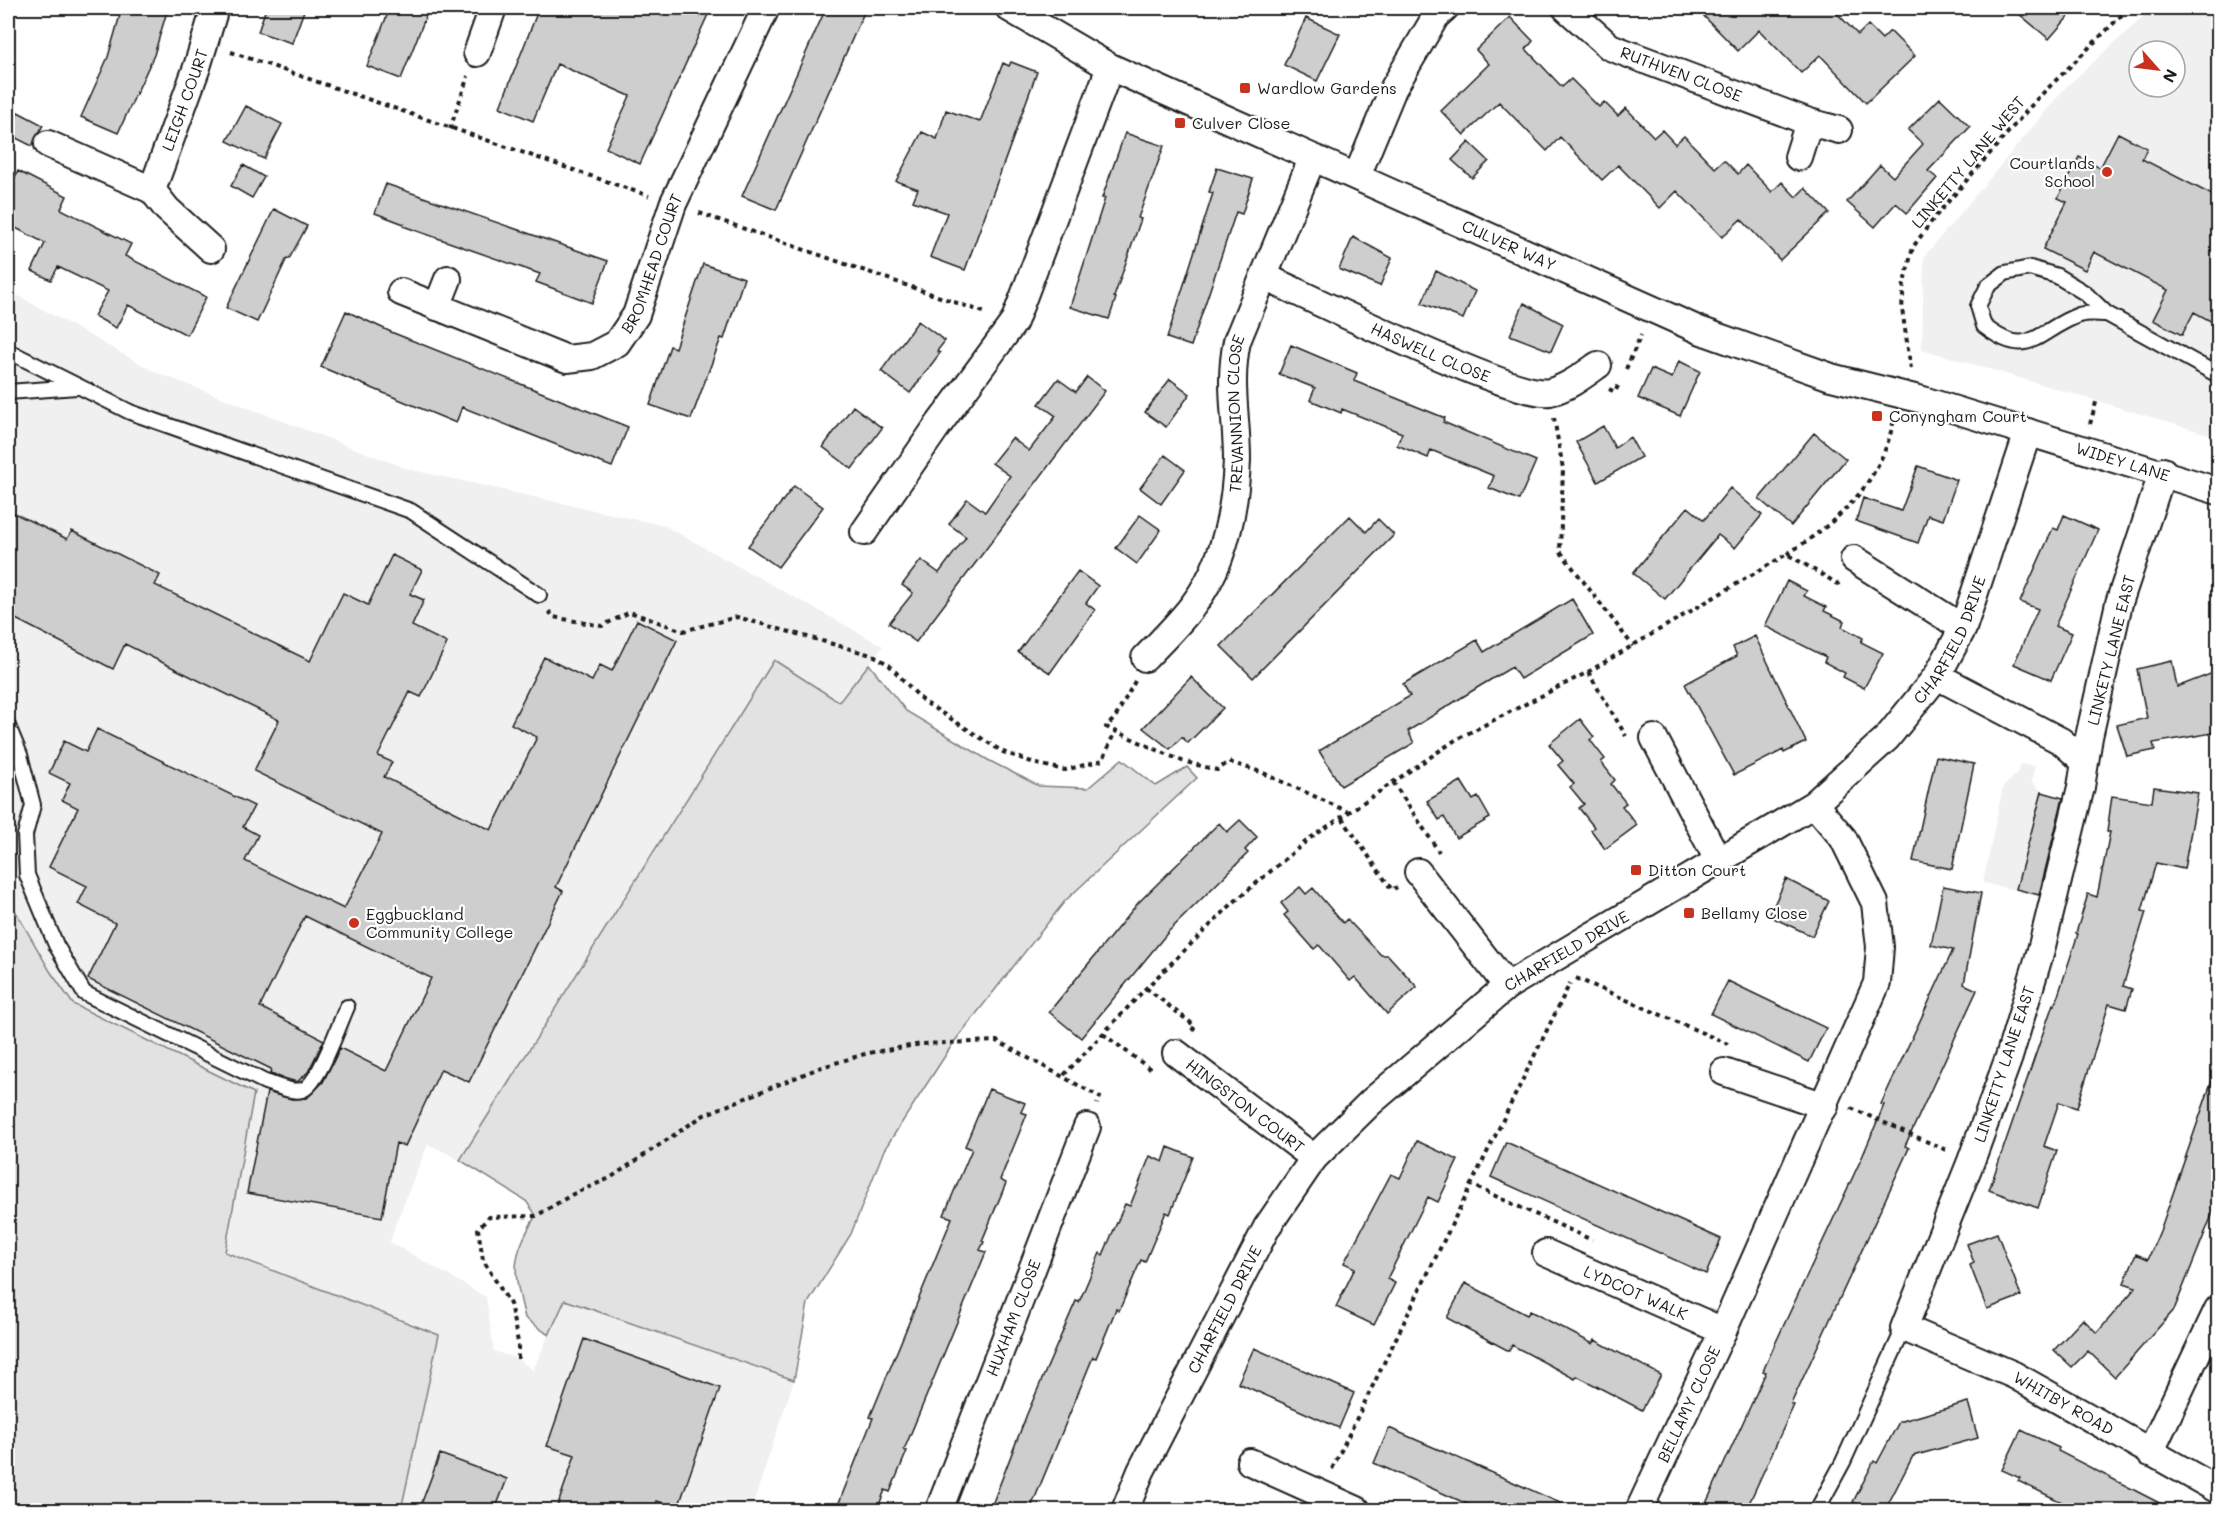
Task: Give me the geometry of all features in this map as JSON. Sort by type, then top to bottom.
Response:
[{"type":"street","name":"LEIGH COURT","points":[[152,190],[205,43],[215,8]]},
{"type":"street","points":[[477,53],[493,8]]},
{"type":"street","name":"BROMHEAD COURT","points":[[401,292],[567,359],[592,356],[616,343],[636,315],[673,204],[766,8]]},
{"type":"street","name":"CULVER WAY","points":[[1008,8],[1110,67],[1699,330],[1831,377],[1911,397],[2028,432]]},
{"type":"street","points":[[1357,176],[1393,89],[1436,16],[1445,8]]},
{"type":"street","name":"RUTHVEN CLOSE","points":[[1566,8],[1610,47],[1809,122],[1839,130]]},
{"type":"street","points":[[864,532],[936,428],[1014,322],[1110,67]]},
{"type":"street","points":[[1798,157],[1809,122]]},
{"type":"street","points":[[48,144],[152,190],[167,209],[211,249]]},
{"type":"street","name":"TREVANNION CLOSE","points":[[1145,658],[1195,603],[1220,558],[1231,516],[1237,461],[1231,370],[1237,341],[1312,159]]},
{"type":"street","name":"HASWELL CLOSE","points":[[1265,277],[1498,380],[1520,388],[1549,392]]},
{"type":"street","points":[[437,307],[448,279]]},
{"type":"street","points":[[1549,392],[1581,377],[1598,365]]},
{"type":"street","name":"WIDEY LANE","points":[[2028,432],[2163,471],[2218,490]]},
{"type":"street","name":"CHARFIELD DRIVE","points":[[1125,1510],[1141,1471],[1267,1227],[1314,1158],[1371,1102],[1507,986],[1814,804],[1887,738],[1937,676],[1963,628],[2028,432]]},
{"type":"street","name":"LINKETY LANE EAST","points":[[2084,761],[2119,603],[2163,471]]},
{"type":"street","points":[[1854,559],[1963,628]]},
{"type":"street","points":[[1937,676],[2061,741],[2084,761]]},
{"type":"street","points":[[1654,738],[1719,862]]},
{"type":"street","name":"LINKETTY LANE EAST","points":[[1904,1328],[1971,1161],[2009,1057],[2041,950],[2081,787],[2084,761]]},
{"type":"street","name":"BELLAMY CLOSE","points":[[1639,1510],[1723,1331],[1877,983],[1880,947],[1875,903],[1843,838],[1814,804]]},
{"type":"street","points":[[1418,872],[1507,986]]},
{"type":"street","name":"HINGSTON COURT","points":[[1176,1053],[1314,1158]]},
{"type":"street","points":[[1724,1072],[1826,1102]]},
{"type":"street","name":"HUXHAM CLOSE","points":[[939,1510],[1087,1127]]},
{"type":"street","name":"LYDCOT WALK","points":[[1546,1253],[1723,1331]]},
{"type":"street","points":[[2151,1453],[2218,1309]]},
{"type":"street","name":"WHITBY ROAD","points":[[1904,1328],[2013,1375],[2218,1490]]},
{"type":"street","points":[[1250,1462],[1357,1510]]},
{"type":"lane","points":[[2107,314],[2082,314],[2032,341],[2012,343],[1998,338],[1984,327],[1978,306],[1988,286],[2005,273],[2031,268],[2057,276],[2085,292],[2107,314],[2218,375]]},
{"type":"lane","points":[[8,351],[80,387],[162,423],[411,511],[539,595]]},
{"type":"lane","points":[[8,392],[80,387]]},
{"type":"lane","points":[[8,726],[20,755],[33,805],[26,835],[27,875],[56,945],[84,993],[265,1082],[291,1090],[301,1090],[315,1080],[347,1007]]},
{"type":"lane","name":"LINKETTY LANE EAST","points":[[1817,1510],[1843,1462],[1904,1328]]},
{"type":"path","name":"LINKETTY LANE WEST","points":[[1911,397],[1912,376],[1902,309],[1904,283],[1913,247],[1934,218],[2037,99],[2129,8]]},
{"type":"path","points":[[205,43],[1014,322]]},
{"type":"path","points":[[450,129],[477,53]]},
{"type":"path","points":[[1549,392],[1563,469],[1560,551],[1633,646]]},
{"type":"path","points":[[1064,1075],[1146,988],[1234,902],[1309,839],[1457,739],[1633,646],[1819,534],[1846,511],[1872,477],[1891,432],[1911,397]]},
{"type":"path","points":[[1787,554],[1838,585],[1854,559]]},
{"type":"path","points":[[539,595],[553,617],[602,626],[630,612],[683,631],[737,617],[875,656],[889,665],[923,701],[1003,752],[1037,764],[1065,770],[1103,760],[1116,731]]},
{"type":"path","points":[[1145,658],[1115,718],[1106,727],[1182,761],[1217,770],[1229,762],[1261,772],[1350,812]]},
{"type":"path","points":[[1393,782],[1420,824]]},
{"type":"path","points":[[1342,818],[1392,890]]},
{"type":"path","points":[[1326,1497],[1327,1479],[1469,1184],[1573,976],[1715,1038]]},
{"type":"path","points":[[1146,988],[1196,1026]]},
{"type":"path","points":[[1103,1034],[1159,1075]]},
{"type":"path","points":[[518,1359],[518,1342],[510,1304],[483,1260],[478,1228],[489,1217],[536,1215],[573,1194],[610,1178],[704,1115],[819,1068],[868,1053],[922,1044],[997,1041],[1064,1075],[1100,1097],[1087,1127]]},
{"type":"path","points":[[1826,1102],[1971,1161]]},
{"type":"shaded area","name":"Courtlands School","points":[[2153,8],[2218,8],[2218,437],[1922,349],[1924,257],[2066,87]]},
{"type":"shaded area","name":"Eggbuckland Community College","points":[[8,290],[155,372],[408,469],[665,526],[883,646],[840,702],[460,1160],[428,1144],[390,1242],[486,1297],[494,1351],[518,1359],[533,1370],[564,1300],[794,1380],[751,1510],[8,1510]]},
{"type":"shaded area","points":[[774,660],[839,702],[869,664],[906,711],[988,760],[1039,786],[1088,788],[1122,759],[1156,786],[1187,767],[1197,778],[1065,901],[954,1042],[884,1150],[851,1234],[808,1303],[794,1380],[565,1300],[549,1335],[525,1318],[516,1276],[518,1254],[536,1215],[526,1201],[460,1160]]},
{"type":"shaded area","points":[[2020,764],[2035,766],[2031,781],[2042,792],[2065,798],[2039,895],[1983,883],[2003,787],[2017,774]]},
{"type":"shaded area","points":[[8,898],[50,971],[73,1004],[254,1093],[225,1252],[439,1335],[401,1510],[8,1510]]},
{"type":"building","points":[[122,8],[168,8],[154,55],[118,133],[81,117],[108,57]]},
{"type":"building","points":[[266,8],[305,8],[292,43],[258,32]]},
{"type":"building","points":[[390,8],[429,8],[401,79],[367,66]]},
{"type":"building","points":[[539,8],[711,8],[640,164],[606,148],[630,96],[557,64],[533,121],[500,107]]},
{"type":"building","points":[[826,8],[866,8],[776,210],[742,196]]},
{"type":"building","points":[[1696,8],[1832,8],[1858,35],[1868,25],[1882,39],[1890,31],[1915,56],[1866,103],[1820,55],[1801,73],[1759,30],[1738,51]]},
{"type":"building","points":[[2012,8],[2076,8],[2049,39]]},
{"type":"building","points":[[1510,17],[1533,41],[1526,49],[1562,87],[1571,79],[1599,107],[1604,102],[1618,116],[1626,108],[1654,137],[1662,130],[1675,144],[1684,136],[1715,168],[1724,160],[1738,174],[1746,165],[1772,192],[1782,182],[1796,197],[1805,188],[1829,213],[1780,260],[1741,219],[1722,237],[1677,191],[1660,208],[1618,165],[1602,180],[1560,137],[1547,151],[1499,102],[1464,135],[1441,111],[1489,64],[1476,50]]},
{"type":"building","points":[[1306,18],[1340,34],[1317,81],[1284,65]]},
{"type":"building","points":[[1011,62],[1037,72],[965,270],[930,257],[947,213],[913,201],[918,189],[896,181],[922,132],[937,139],[946,110],[980,122],[1003,63],[1009,66]]},
{"type":"building","points":[[1940,98],[1970,127],[1928,171],[1937,178],[1907,213],[1896,203],[1875,227],[1847,202],[1880,165],[1893,177],[1923,144],[1908,130]]},
{"type":"building","points":[[246,106],[282,124],[264,159],[227,141]]},
{"type":"building","points":[[18,112],[43,125],[32,146],[8,134]]},
{"type":"building","points":[[1125,133],[1164,146],[1138,218],[1141,219],[1114,297],[1116,298],[1109,319],[1070,307],[1105,198],[1102,198]]},
{"type":"building","points":[[2118,133],[2147,148],[2142,159],[2218,198],[2218,325],[2194,312],[2182,335],[2153,320],[2168,290],[2094,252],[2085,270],[2043,249],[2067,202],[2058,198],[2079,157],[2100,168]]},
{"type":"building","points":[[1469,142],[1489,161],[1472,178],[1452,160]]},
{"type":"building","points":[[243,165],[264,177],[252,198],[231,186]]},
{"type":"building","points":[[1217,168],[1253,179],[1242,214],[1236,212],[1191,346],[1167,338],[1213,193],[1209,192]]},
{"type":"building","points":[[18,171],[67,196],[61,209],[131,244],[125,256],[206,297],[187,335],[128,305],[116,328],[94,316],[108,291],[58,267],[51,280],[32,271],[45,243],[8,224],[8,192]]},
{"type":"building","points":[[386,184],[608,261],[592,303],[536,282],[540,274],[403,226],[404,224],[375,213]]},
{"type":"building","points":[[274,209],[307,226],[289,259],[287,258],[257,322],[226,308]]},
{"type":"building","points":[[1353,237],[1392,258],[1380,286],[1339,269]]},
{"type":"building","points":[[703,264],[744,278],[724,339],[721,338],[691,419],[650,405],[670,346],[675,348]]},
{"type":"building","points":[[1436,271],[1475,291],[1463,319],[1422,303]]},
{"type":"building","points":[[1524,303],[1563,324],[1551,351],[1510,335]]},
{"type":"building","points":[[346,311],[391,332],[628,427],[612,467],[462,407],[456,423],[321,367]]},
{"type":"building","points":[[918,321],[945,341],[937,351],[940,353],[910,393],[881,371]]},
{"type":"building","points":[[1291,345],[1357,373],[1354,381],[1445,418],[1443,422],[1536,461],[1519,500],[1489,488],[1494,476],[1431,450],[1428,458],[1397,445],[1402,433],[1342,409],[1341,413],[1310,400],[1315,388],[1279,374]]},
{"type":"building","points":[[1679,361],[1700,371],[1680,416],[1638,398],[1651,369],[1672,378]]},
{"type":"building","points":[[1087,377],[1105,391],[916,642],[889,623],[913,593],[902,585],[921,560],[939,573],[966,537],[949,524],[967,499],[985,512],[1010,476],[992,463],[1012,438],[1029,451],[1056,416],[1039,404],[1058,379],[1076,392]]},
{"type":"building","points":[[1170,379],[1190,394],[1166,427],[1145,412]]},
{"type":"building","points":[[853,406],[882,428],[852,469],[823,447]]},
{"type":"building","points":[[1603,426],[1615,448],[1630,437],[1641,457],[1598,482],[1576,442]]},
{"type":"building","points":[[1814,433],[1846,459],[1791,526],[1759,499]]},
{"type":"building","points":[[1165,455],[1185,470],[1161,504],[1140,488]]},
{"type":"building","points":[[1918,466],[1957,480],[1943,520],[1928,515],[1918,543],[1856,521],[1863,498],[1901,511]]},
{"type":"building","points":[[794,486],[823,507],[778,567],[748,546]]},
{"type":"building","points":[[1730,488],[1762,515],[1735,548],[1718,535],[1665,599],[1633,573],[1688,507],[1704,520]]},
{"type":"building","points":[[8,510],[67,539],[72,531],[160,575],[155,585],[310,661],[343,593],[368,605],[392,555],[422,570],[410,594],[424,600],[412,626],[447,643],[421,697],[410,692],[378,756],[392,762],[384,777],[491,830],[537,737],[511,724],[544,657],[592,681],[600,665],[612,671],[637,620],[677,640],[556,887],[563,891],[469,1082],[441,1069],[405,1146],[396,1143],[382,1217],[247,1193],[267,1092],[292,1099],[307,1098],[323,1082],[340,1048],[386,1071],[431,978],[305,916],[260,1007],[324,1040],[308,1072],[297,1082],[270,1074],[271,1069],[88,979],[115,923],[78,904],[87,886],[49,867],[78,808],[62,800],[70,783],[49,773],[64,741],[86,752],[97,729],[254,806],[243,827],[258,835],[245,861],[344,909],[382,834],[254,771],[279,720],[125,644],[113,669],[8,615]]},
{"type":"building","points":[[1140,515],[1161,530],[1137,564],[1116,548]]},
{"type":"building","points":[[2064,515],[2098,530],[2055,626],[2072,633],[2051,680],[2014,664],[2038,609],[2020,602],[2053,528],[2058,530]]},
{"type":"building","points":[[1350,516],[1366,532],[1378,519],[1394,535],[1253,678],[1221,646]]},
{"type":"building","points":[[1078,571],[1098,586],[1086,603],[1095,610],[1050,673],[1018,652]]},
{"type":"building","points":[[1787,581],[1807,591],[1804,596],[1826,607],[1824,611],[1844,621],[1842,627],[1863,638],[1861,642],[1883,653],[1864,688],[1843,677],[1845,673],[1824,662],[1826,657],[1765,626]]},
{"type":"building","points":[[1572,599],[1593,635],[1520,679],[1512,667],[1480,686],[1408,731],[1414,743],[1341,786],[1319,751],[1410,696],[1403,684],[1477,640],[1484,652]]},
{"type":"building","points":[[1755,636],[1806,742],[1784,753],[1783,750],[1734,775],[1685,684],[1737,656],[1733,647]]},
{"type":"building","points":[[2172,661],[2177,687],[2218,671],[2218,732],[2153,743],[2155,750],[2127,756],[2117,725],[2147,718],[2137,669]]},
{"type":"building","points":[[1191,677],[1223,708],[1188,743],[1182,737],[1170,749],[1143,728]]},
{"type":"building","points":[[1580,719],[1594,737],[1590,740],[1605,759],[1601,762],[1615,780],[1611,784],[1626,803],[1622,806],[1637,825],[1605,849],[1591,830],[1594,827],[1579,808],[1584,804],[1570,787],[1574,784],[1558,765],[1563,761],[1549,744]]},
{"type":"building","points":[[1936,756],[1974,764],[1952,869],[1913,861]]},
{"type":"building","points":[[1461,781],[1473,800],[1478,797],[1490,818],[1456,838],[1444,817],[1439,820],[1427,801]]},
{"type":"building","points":[[2154,787],[2198,793],[2184,869],[2156,863],[2142,911],[2146,912],[2123,986],[2132,989],[2126,1009],[2109,1004],[2077,1108],[2059,1102],[2044,1146],[2057,1151],[2038,1208],[1989,1190],[2053,1004],[2055,1005],[2078,934],[2076,933],[2088,894],[2097,897],[2110,832],[2107,832],[2112,796],[2152,802]]},
{"type":"building","points":[[2042,792],[2063,798],[2039,895],[2016,889]]},
{"type":"building","points":[[1240,820],[1257,837],[1245,850],[1248,853],[1169,931],[1081,1038],[1049,1012],[1138,903],[1219,823],[1227,832]]},
{"type":"building","points":[[1786,879],[1829,901],[1812,936],[1769,916]]},
{"type":"building","points":[[1943,886],[1981,893],[1964,984],[1977,990],[1905,1146],[1909,1148],[1791,1404],[1794,1405],[1746,1510],[1703,1510],[1766,1372],[1763,1371],[1775,1344],[1863,1155],[1884,1105],[1881,1104],[1953,950],[1931,945]]},
{"type":"building","points":[[1300,887],[1306,894],[1313,888],[1343,923],[1347,919],[1381,955],[1388,955],[1417,987],[1387,1014],[1355,977],[1350,981],[1319,945],[1314,949],[1284,915],[1288,912],[1281,903]]},
{"type":"building","points":[[1728,981],[1826,1028],[1809,1062],[1711,1014]]},
{"type":"building","points":[[2214,1075],[2218,1076],[2218,1200],[2174,1310],[2115,1377],[2088,1351],[2072,1367],[2054,1350],[2083,1319],[2097,1333],[2136,1287],[2124,1283],[2136,1254],[2148,1259],[2160,1231]]},
{"type":"building","points":[[989,1089],[1025,1103],[1021,1112],[1027,1114],[1000,1180],[1006,1183],[982,1241],[984,1242],[980,1250],[986,1252],[904,1450],[907,1451],[890,1492],[885,1490],[877,1510],[836,1510],[873,1418],[870,1417],[952,1218],[944,1215],[972,1149],[965,1146]]},
{"type":"building","points":[[1417,1141],[1458,1160],[1438,1202],[1428,1197],[1387,1279],[1395,1283],[1374,1325],[1336,1307],[1355,1268],[1344,1263],[1391,1174],[1400,1178]]},
{"type":"building","points":[[1506,1142],[1721,1239],[1706,1274],[1491,1177]]},
{"type":"building","points":[[1168,1147],[1193,1157],[1170,1214],[1166,1212],[1145,1262],[1141,1260],[1119,1311],[1116,1309],[1096,1358],[1093,1357],[1030,1510],[990,1510],[1027,1414],[1076,1301],[1079,1302],[1100,1253],[1103,1255],[1125,1204],[1130,1206],[1150,1156],[1163,1162]]},
{"type":"building","points":[[1997,1233],[2021,1296],[1987,1309],[1970,1265],[1974,1263],[1967,1244]]},
{"type":"building","points":[[1465,1283],[1527,1315],[1530,1311],[1593,1344],[1595,1340],[1661,1375],[1642,1410],[1577,1376],[1575,1379],[1512,1345],[1509,1351],[1447,1318]]},
{"type":"building","points":[[584,1339],[720,1388],[678,1508],[657,1501],[654,1510],[556,1510],[575,1455],[547,1446]]},
{"type":"building","points":[[1254,1348],[1354,1393],[1339,1428],[1238,1383]]},
{"type":"building","points":[[1968,1402],[1978,1438],[1913,1456],[1885,1510],[1870,1510],[1853,1502],[1874,1461],[1877,1463],[1899,1422]]},
{"type":"building","points":[[1389,1428],[1576,1510],[1481,1510],[1374,1463]]},
{"type":"building","points":[[2021,1430],[2173,1510],[2078,1510],[2018,1481],[2020,1478],[2002,1470]]},
{"type":"building","points":[[440,1454],[507,1479],[495,1510],[419,1510]]},
{"type":"place","name":"Wardlow Gardens","points":[[1245,88]]},
{"type":"place","name":"Culver Close","points":[[1180,123]]},
{"type":"place","name":"Courtlands School","points":[[2107,172]]},
{"type":"place","name":"Conyngham Court","points":[[1877,416]]},
{"type":"place","name":"Ditton Court","points":[[1636,870]]},
{"type":"place","name":"Bellamy Close","points":[[1689,913]]},
{"type":"place","name":"Eggbuckland Community College","points":[[354,923]]}]
